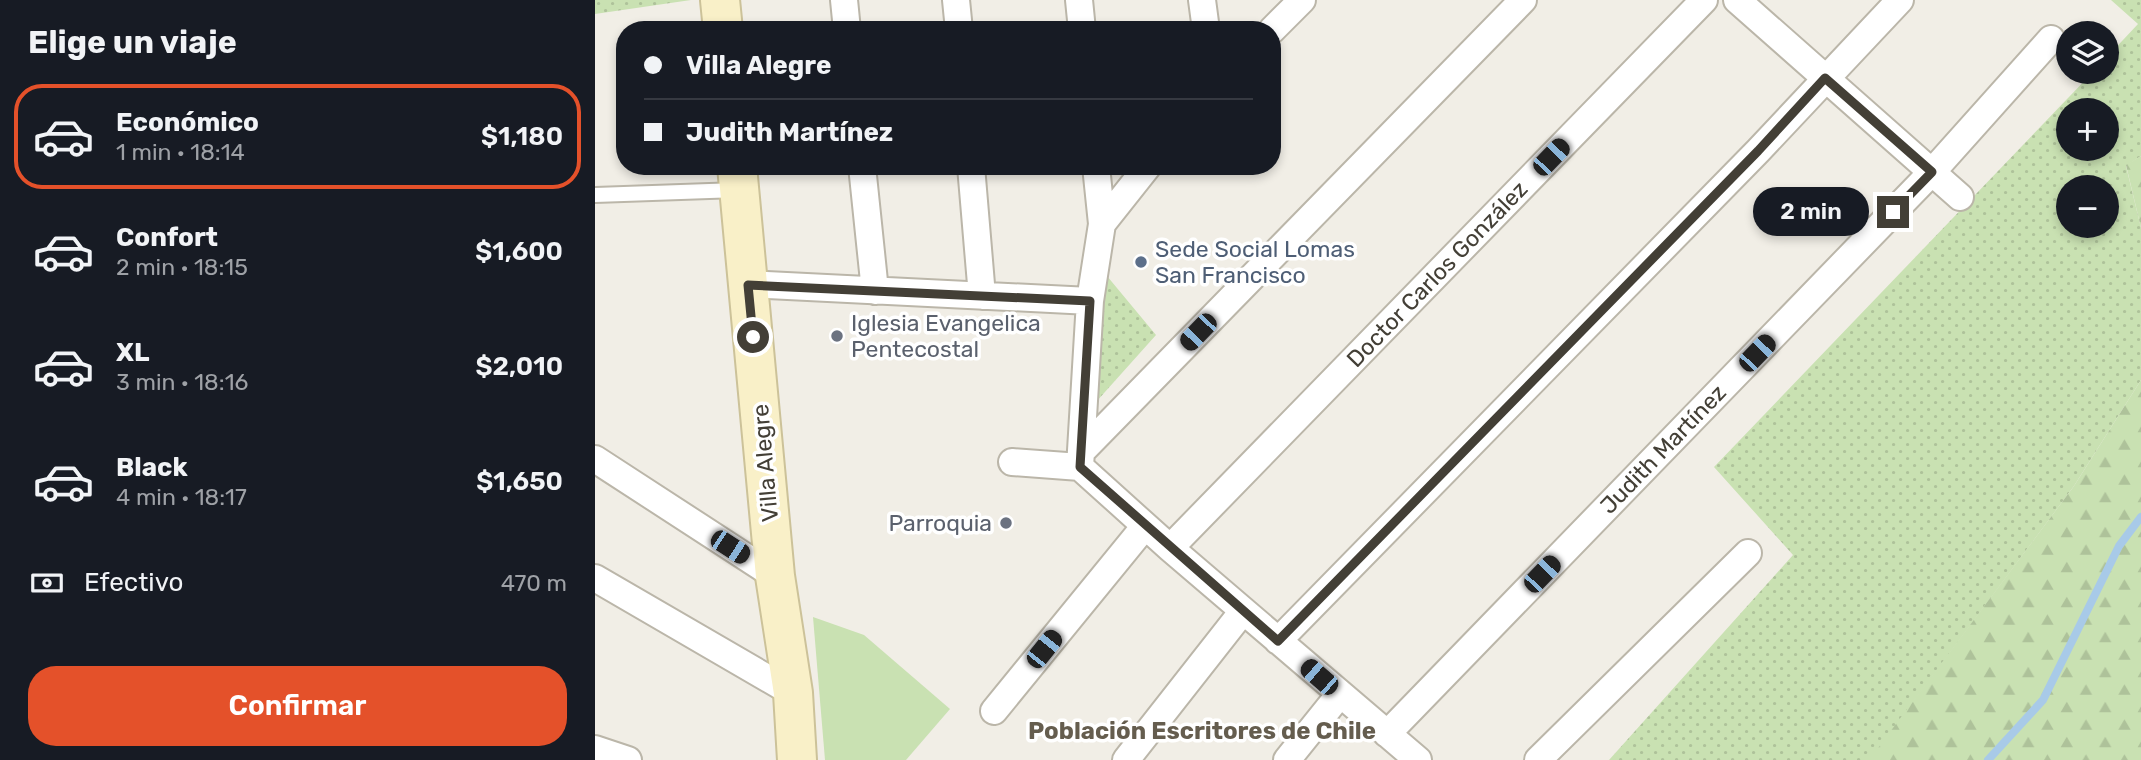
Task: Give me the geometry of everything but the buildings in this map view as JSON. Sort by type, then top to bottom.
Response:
[{"type":"main road","points":[[720,0],[722,21]]},
{"type":"main road","name":"Villa Alegre","points":[[738,178],[775,576],[793,693],[797,760]]},
{"type":"street","points":[[844,0],[846,21]]},
{"type":"street","points":[[956,0],[958,21]]},
{"type":"street","points":[[1079,0],[1081,21]]},
{"type":"street","points":[[1202,0],[1205,21]]},
{"type":"street","points":[[1281,21],[1302,0]]},
{"type":"street","points":[[1012,462],[1081,458],[1523,0]]},
{"type":"street","name":"Doctor Carlos González","points":[[1170,548],[1704,0]]},
{"type":"street","points":[[1737,0],[1960,197]]},
{"type":"street","points":[[1278,641],[1758,151],[1900,0]]},
{"type":"street","name":"Judith Martínez","points":[[1387,734],[1932,172],[2051,39]]},
{"type":"street","points":[[863,175],[875,290]]},
{"type":"street","points":[[972,175],[982,296]]},
{"type":"street","points":[[1097,175],[1102,224],[1090,301],[1081,458],[1145,526],[1418,760]]},
{"type":"street","points":[[1102,224],[1141,175]]},
{"type":"street","points":[[748,285],[1090,301]]},
{"type":"street","points":[[595,459],[775,576]]},
{"type":"street","points":[[994,711],[1145,526]]},
{"type":"street","points":[[1538,760],[1748,553]]},
{"type":"street","points":[[595,578],[793,693]]},
{"type":"street","points":[[1126,760],[1243,611]]},
{"type":"street","points":[[1287,760],[1340,694]]},
{"type":"street","points":[[595,749],[627,760]]},
{"type":"lane","points":[[595,195],[738,178]]},
{"type":"green space","points":[[595,0],[691,0],[595,14]]},
{"type":"green space","points":[[2111,0],[2141,0],[2141,156],[2126,166],[2141,228],[2141,380],[2074,486],[1870,760],[1609,760],[1793,555],[1714,467],[2056,111],[2056,161],[2119,161],[2119,98],[2068,98],[2081,84],[2119,84],[2119,44],[2138,24]]},
{"type":"green space","points":[[2141,156],[2141,228],[2126,165]]},
{"type":"green space","points":[[1107,276],[1156,335],[1096,402],[1089,397]]},
{"type":"green space","points":[[2141,380],[2141,760],[1869,760],[2074,486]]},
{"type":"green space","points":[[813,617],[864,635],[950,709],[906,760],[825,760]]},
{"type":"waterway","points":[[1988,760],[2043,700],[2119,546],[2141,517]]},
{"type":"place","name":"Sede Social Lomas San Francisco","points":[[1141,262]]},
{"type":"place","name":"Iglesia Evangelica Pentecostal","points":[[837,336]]},
{"type":"place","name":"Parroquia","points":[[1006,523]]},
{"type":"district","name":"Población Escritores de Chile","points":[[1202,731]]},
{"type":"route","points":[[753,337],[748,285],[1090,301],[1080,467],[1278,641],[1758,151],[1825,78],[1932,172],[1893,212]]}]
